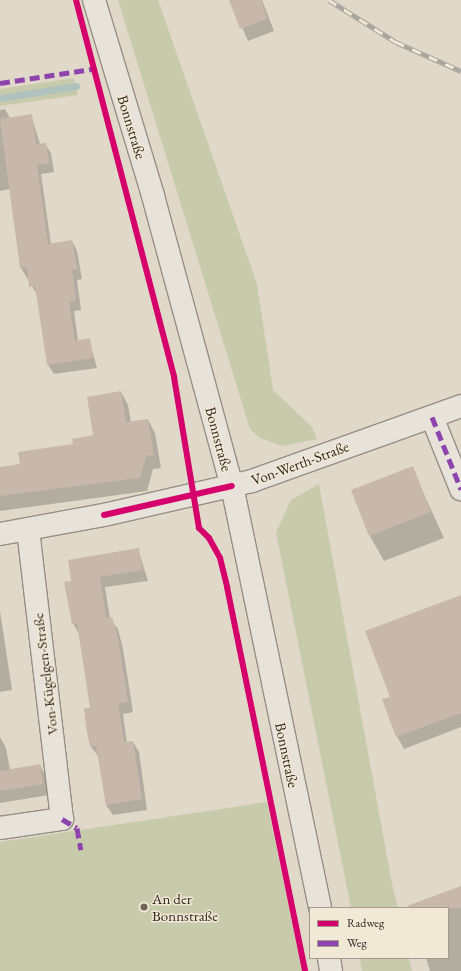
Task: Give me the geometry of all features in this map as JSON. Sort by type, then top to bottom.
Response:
[{"type":"main road","name":"Bonnstraße","points":[[94,0],[152,196],[232,486],[320,907]]},
{"type":"main road","name":"Von-Werth-Straße","points":[[0,534],[28,530],[232,486],[461,406]]},
{"type":"main road","points":[[432,417],[461,489]]},
{"type":"main road","name":"Von-Kügelgen-Straße","points":[[0,828],[62,819],[28,530]]},
{"type":"main road","points":[[329,959],[331,971]]},
{"type":"green space","points":[[118,0],[158,0],[257,284],[273,390],[312,427],[317,439],[282,446],[260,438],[250,429]]},
{"type":"green space","points":[[74,78],[78,95],[0,106],[0,89]]},
{"type":"green space","points":[[319,484],[392,884],[398,907],[351,907],[276,532],[291,500]]},
{"type":"green space","name":"An der Bonnstraße","points":[[267,802],[302,971],[0,971],[0,842]]},
{"type":"green space","points":[[360,959],[409,959],[412,971],[362,971]]},
{"type":"building","points":[[229,0],[261,0],[267,19],[240,29]]},
{"type":"building","points":[[32,114],[36,144],[46,143],[49,163],[37,165],[48,244],[72,240],[77,269],[72,270],[76,300],[69,302],[75,341],[90,338],[93,358],[47,365],[35,286],[29,287],[27,267],[20,268],[0,119]]},
{"type":"building","points":[[121,391],[126,422],[148,419],[154,455],[146,456],[140,478],[0,496],[0,467],[20,464],[18,452],[73,444],[72,439],[93,435],[87,397]]},
{"type":"building","points":[[413,466],[431,512],[369,536],[351,490]]},
{"type":"building","points":[[139,548],[142,570],[100,577],[106,618],[112,617],[118,638],[128,702],[118,703],[124,742],[133,741],[142,799],[106,805],[96,746],[90,747],[86,727],[84,708],[90,708],[77,623],[72,624],[64,582],[71,581],[68,560]]},
{"type":"building","points":[[461,595],[461,713],[396,737],[382,699],[390,697],[365,631]]},
{"type":"building","points":[[40,764],[43,784],[0,791],[0,771]]},
{"type":"building","points":[[461,886],[461,908],[407,906]]},
{"type":"waterway","points":[[0,98],[76,86]]},
{"type":"railway","points":[[329,0],[396,42],[461,71]]},
{"type":"marked path","points":[[0,83],[92,69]]},
{"type":"marked path","points":[[432,417],[461,489]]},
{"type":"marked path","points":[[62,819],[77,828],[81,850]]},
{"type":"cycle path","points":[[76,0],[174,377],[199,528],[209,538],[220,558],[227,587],[305,971]]},
{"type":"cycle path","points":[[104,515],[232,486]]},
{"type":"place","name":"An der Bonnstraße","points":[[144,907]]}]
